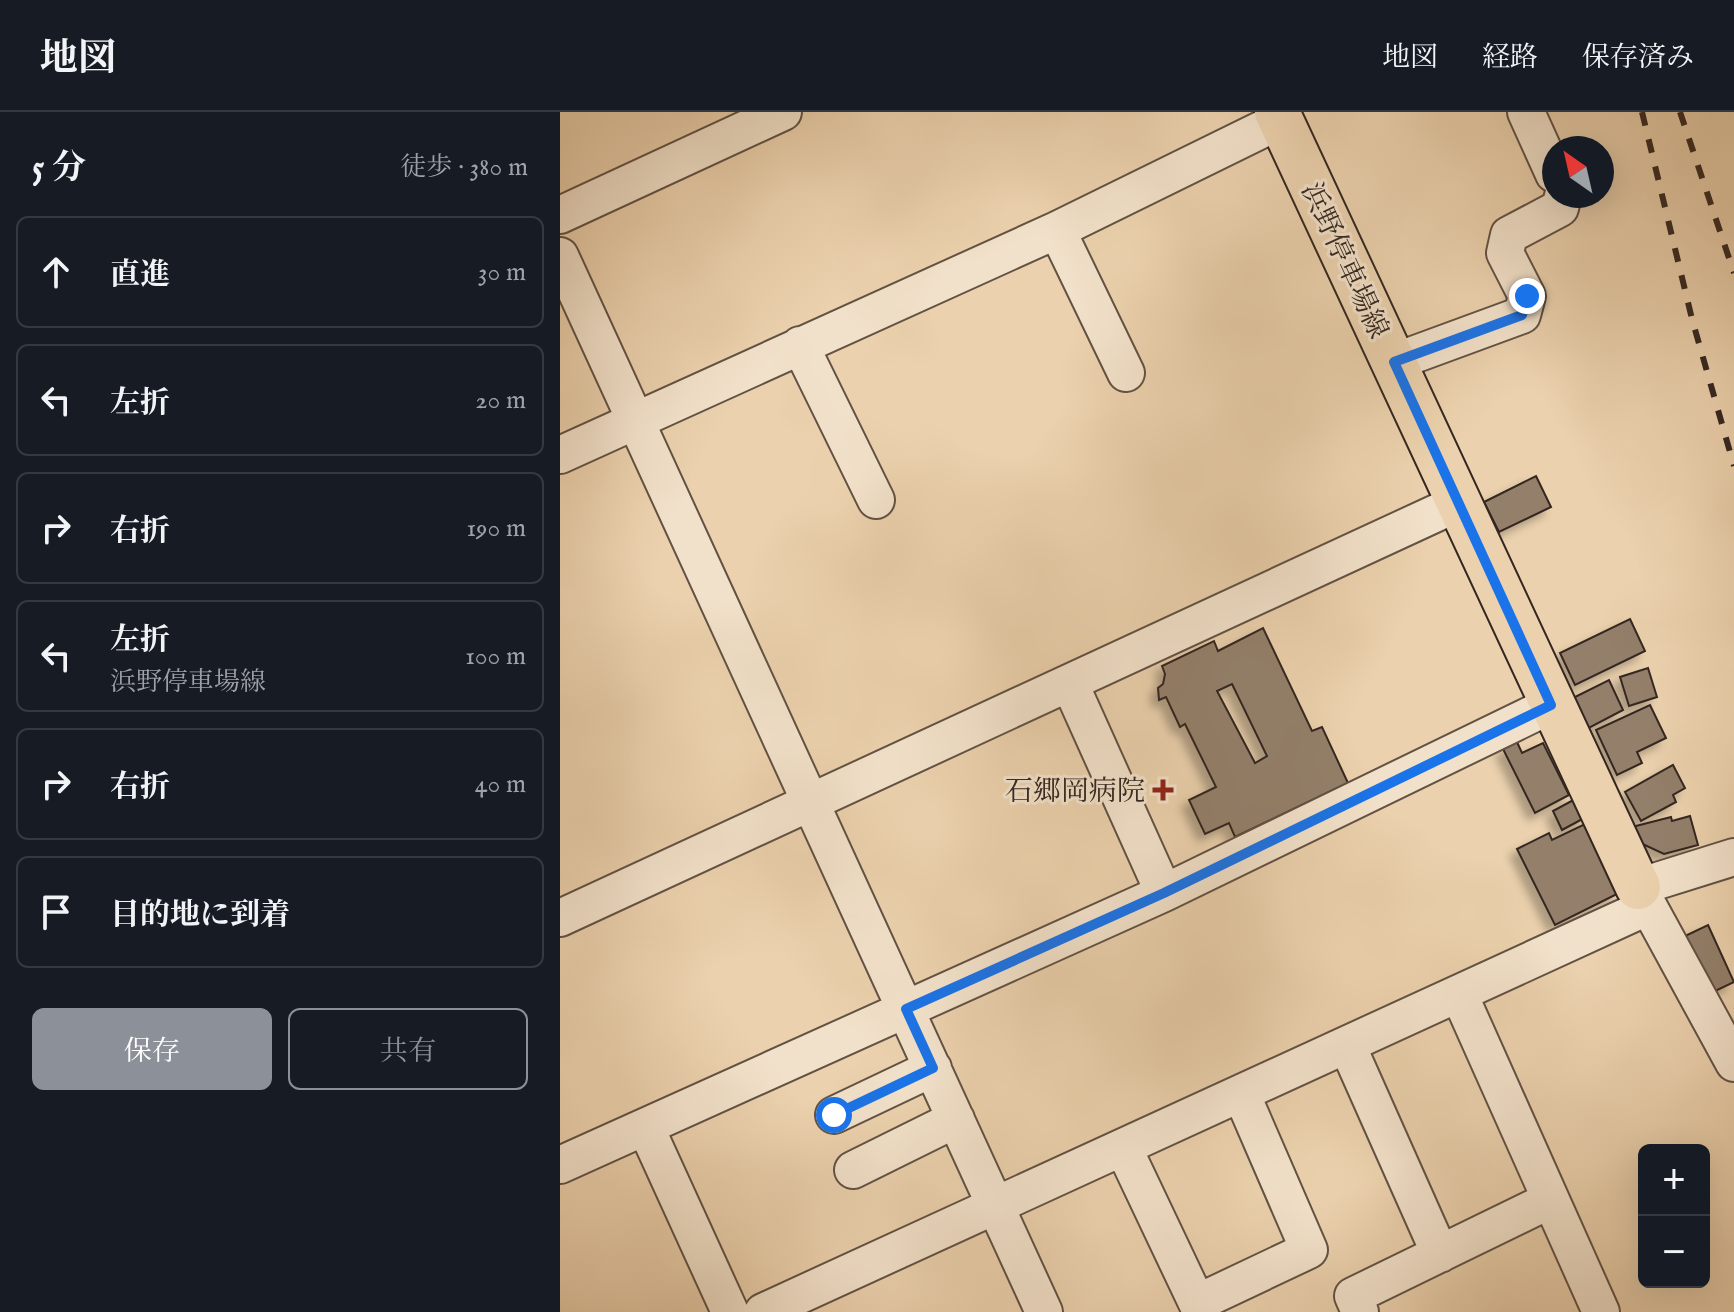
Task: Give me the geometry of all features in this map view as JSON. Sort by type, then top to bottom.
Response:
[{"type":"main road","name":"浜野停車場線","points":[[1279,116],[1643,897]]},
{"type":"street","points":[[560,215],[783,112]]},
{"type":"street","points":[[1526,112],[1542,147]]},
{"type":"street","points":[[560,455],[1057,230],[1279,116]]},
{"type":"street","points":[[1394,362],[1522,315],[1527,296],[1505,253],[1509,235],[1560,208]]},
{"type":"street","points":[[1057,230],[1126,373]]},
{"type":"street","points":[[560,256],[1044,1312]]},
{"type":"street","points":[[800,345],[876,500]]},
{"type":"street","points":[[560,918],[1458,503]]},
{"type":"street","points":[[1070,684],[1164,893]]},
{"type":"street","points":[[560,1165],[1164,893],[1551,705]]},
{"type":"street","points":[[763,1312],[1459,994],[1643,897],[1734,857]]},
{"type":"street","points":[[1643,897],[1734,1063]]},
{"type":"street","points":[[1459,994],[1601,1312]]},
{"type":"street","points":[[1347,1045],[1440,1254]]},
{"type":"street","points":[[834,1115],[933,1068]]},
{"type":"street","points":[[1123,1147],[1197,1303],[1309,1250],[1241,1093]]},
{"type":"street","points":[[853,1170],[956,1119]]},
{"type":"street","points":[[646,1128],[730,1312]]},
{"type":"street","points":[[1360,1312],[1353,1296],[1550,1200]]},
{"type":"building","points":[[1536,476],[1551,507],[1499,532],[1484,502]]},
{"type":"building","points":[[1630,619],[1645,651],[1575,685],[1560,653]]},
{"type":"building","points":[[1263,628],[1312,731],[1322,727],[1348,783],[1235,837],[1229,823],[1205,834],[1189,800],[1216,787],[1185,724],[1180,727],[1166,697],[1159,700],[1158,688],[1163,684],[1165,674],[1162,666],[1214,641],[1218,651]],"holes":[[[1232,684],[1267,756],[1255,763],[1217,691]]]},
{"type":"building","points":[[1648,668],[1657,697],[1629,706],[1620,677]]},
{"type":"building","points":[[1609,680],[1623,710],[1583,731],[1567,701]]},
{"type":"building","points":[[1650,705],[1666,738],[1637,752],[1642,763],[1617,775],[1596,730]]},
{"type":"building","points":[[1517,742],[1522,753],[1543,743],[1569,795],[1535,813],[1503,749]]},
{"type":"building","points":[[1673,765],[1685,788],[1673,795],[1676,802],[1641,821],[1625,792]]},
{"type":"building","points":[[1579,797],[1588,816],[1562,830],[1553,811]]},
{"type":"building","points":[[1690,816],[1698,845],[1664,854],[1636,841],[1632,827],[1671,817],[1672,821]]},
{"type":"building","points":[[1585,824],[1619,893],[1555,925],[1517,849],[1549,833],[1552,840]]},
{"type":"building","points":[[1708,925],[1734,982],[1709,994],[1683,937]]},
{"type":"railway","points":[[1642,112],[1692,319],[1734,466]]},
{"type":"railway","points":[[1680,112],[1734,273]]},
{"type":"place","name":"石郷岡病院","points":[[1163,790]]},
{"type":"route","points":[[834,1115],[933,1068],[906,1009],[1164,893],[1551,705],[1394,362],[1522,315],[1527,296]]}]
